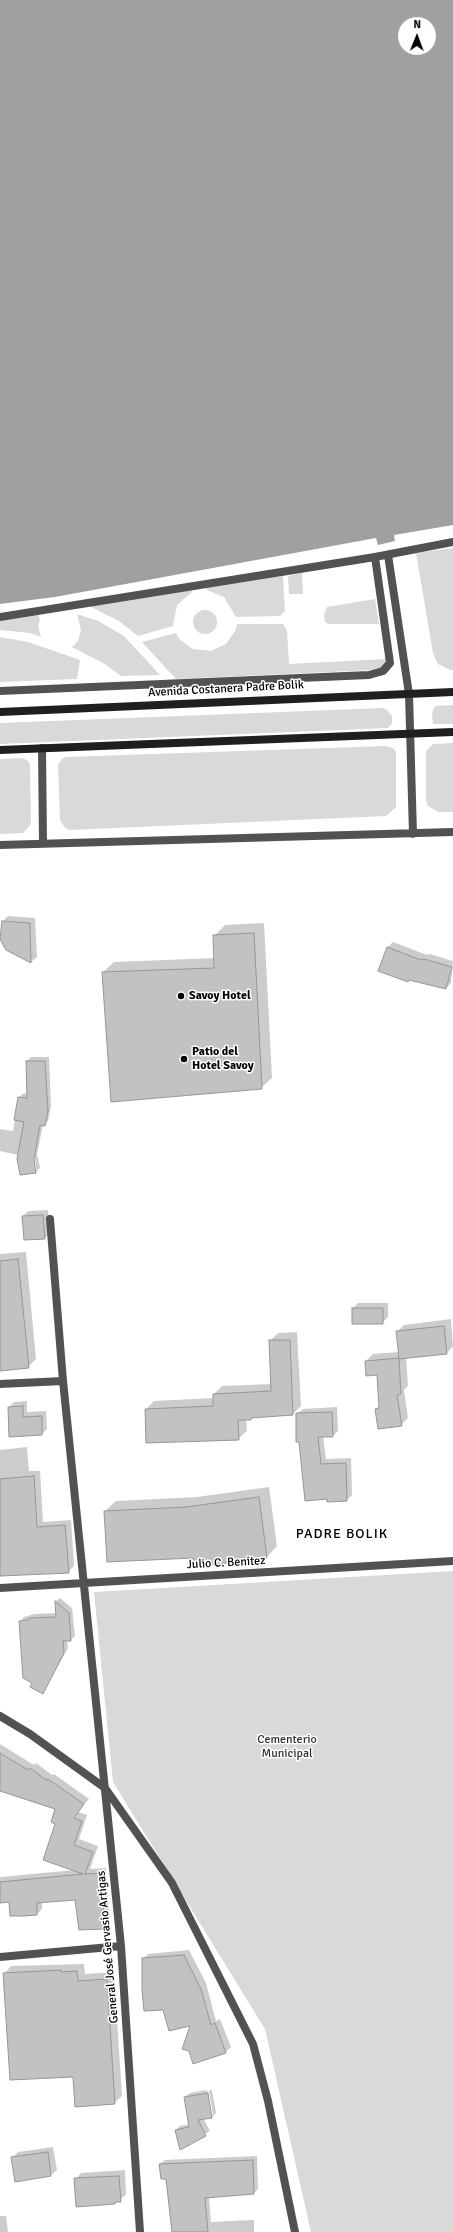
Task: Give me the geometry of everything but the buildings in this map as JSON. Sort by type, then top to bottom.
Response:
[{"type":"main road","name":"Avenida Costanera Padre Bolik","points":[[0,712],[453,692]]},
{"type":"main road","points":[[0,750],[453,732]]},
{"type":"street","points":[[0,616],[388,555],[453,542]]},
{"type":"street","points":[[388,555],[410,694],[413,834]]},
{"type":"street","points":[[0,691],[376,674],[382,671],[390,663],[375,557]]},
{"type":"street","points":[[42,748],[43,843]]},
{"type":"street","points":[[0,845],[453,832]]},
{"type":"street","name":"General José Gervasio Artigas","points":[[50,1219],[63,1381],[121,1946],[140,2232]]},
{"type":"street","points":[[0,1384],[63,1381]]},
{"type":"street","name":"Julio C. Benitez","points":[[0,1588],[453,1561]]},
{"type":"street","points":[[0,1716],[30,1734],[105,1788],[172,1883],[253,2044],[268,2101],[295,2232]]},
{"type":"street","points":[[0,1957],[121,1946]]},
{"type":"green space","points":[[453,548],[453,670],[450,670],[438,664],[433,653],[416,553]]},
{"type":"green space","points":[[302,573],[303,594],[289,594],[288,576]]},
{"type":"green space","points":[[283,576],[285,611],[280,616],[236,617],[224,597],[207,590],[206,588]]},
{"type":"green space","points":[[192,590],[192,592],[177,605],[173,626],[138,636],[119,621],[89,606]]},
{"type":"green space","points":[[375,599],[379,624],[328,624],[325,622],[324,615],[327,607]]},
{"type":"green space","points":[[205,610],[213,614],[217,622],[213,630],[205,634],[197,630],[193,622],[197,614]]},
{"type":"green space","points":[[77,614],[98,621],[124,636],[160,675],[121,676],[105,664],[72,647],[78,641],[81,630]]},
{"type":"green space","points":[[38,615],[40,619],[38,626],[41,637],[30,633],[0,630],[0,621]]},
{"type":"green space","points":[[237,624],[283,624],[287,630],[289,664],[386,659],[381,668],[373,670],[176,679],[142,642],[176,633],[180,640],[193,649],[211,651],[226,644],[235,631]]},
{"type":"green space","points":[[0,637],[28,642],[80,660],[77,679],[0,682]]},
{"type":"green space","points":[[453,705],[453,724],[433,724],[432,713],[435,706]]},
{"type":"green space","points":[[383,708],[392,716],[392,723],[388,728],[0,744],[0,723]]},
{"type":"green space","points":[[453,743],[453,812],[438,812],[428,806],[426,801],[426,754],[427,750],[433,744]]},
{"type":"green space","points":[[386,746],[393,748],[396,752],[396,807],[386,816],[70,830],[65,828],[60,820],[58,765],[62,759],[66,757]]},
{"type":"green space","points":[[22,758],[27,760],[30,764],[31,824],[23,833],[0,834],[0,759]]},
{"type":"green space","name":"Cementerio Municipal","points":[[453,1571],[453,2232],[311,2232],[265,2029],[113,1782],[94,1592]]},
{"type":"shaded area","points":[[0,0],[453,0],[453,525],[394,535],[395,541],[378,545],[376,538],[55,597],[0,604]]},
{"type":"place","name":"Savoy Hotel","points":[[181,996]]},
{"type":"place","name":"Patio del Hotel Savoy","points":[[184,1059]]},
{"type":"district","name":"PADRE BOLIK","points":[[342,1534]]}]
